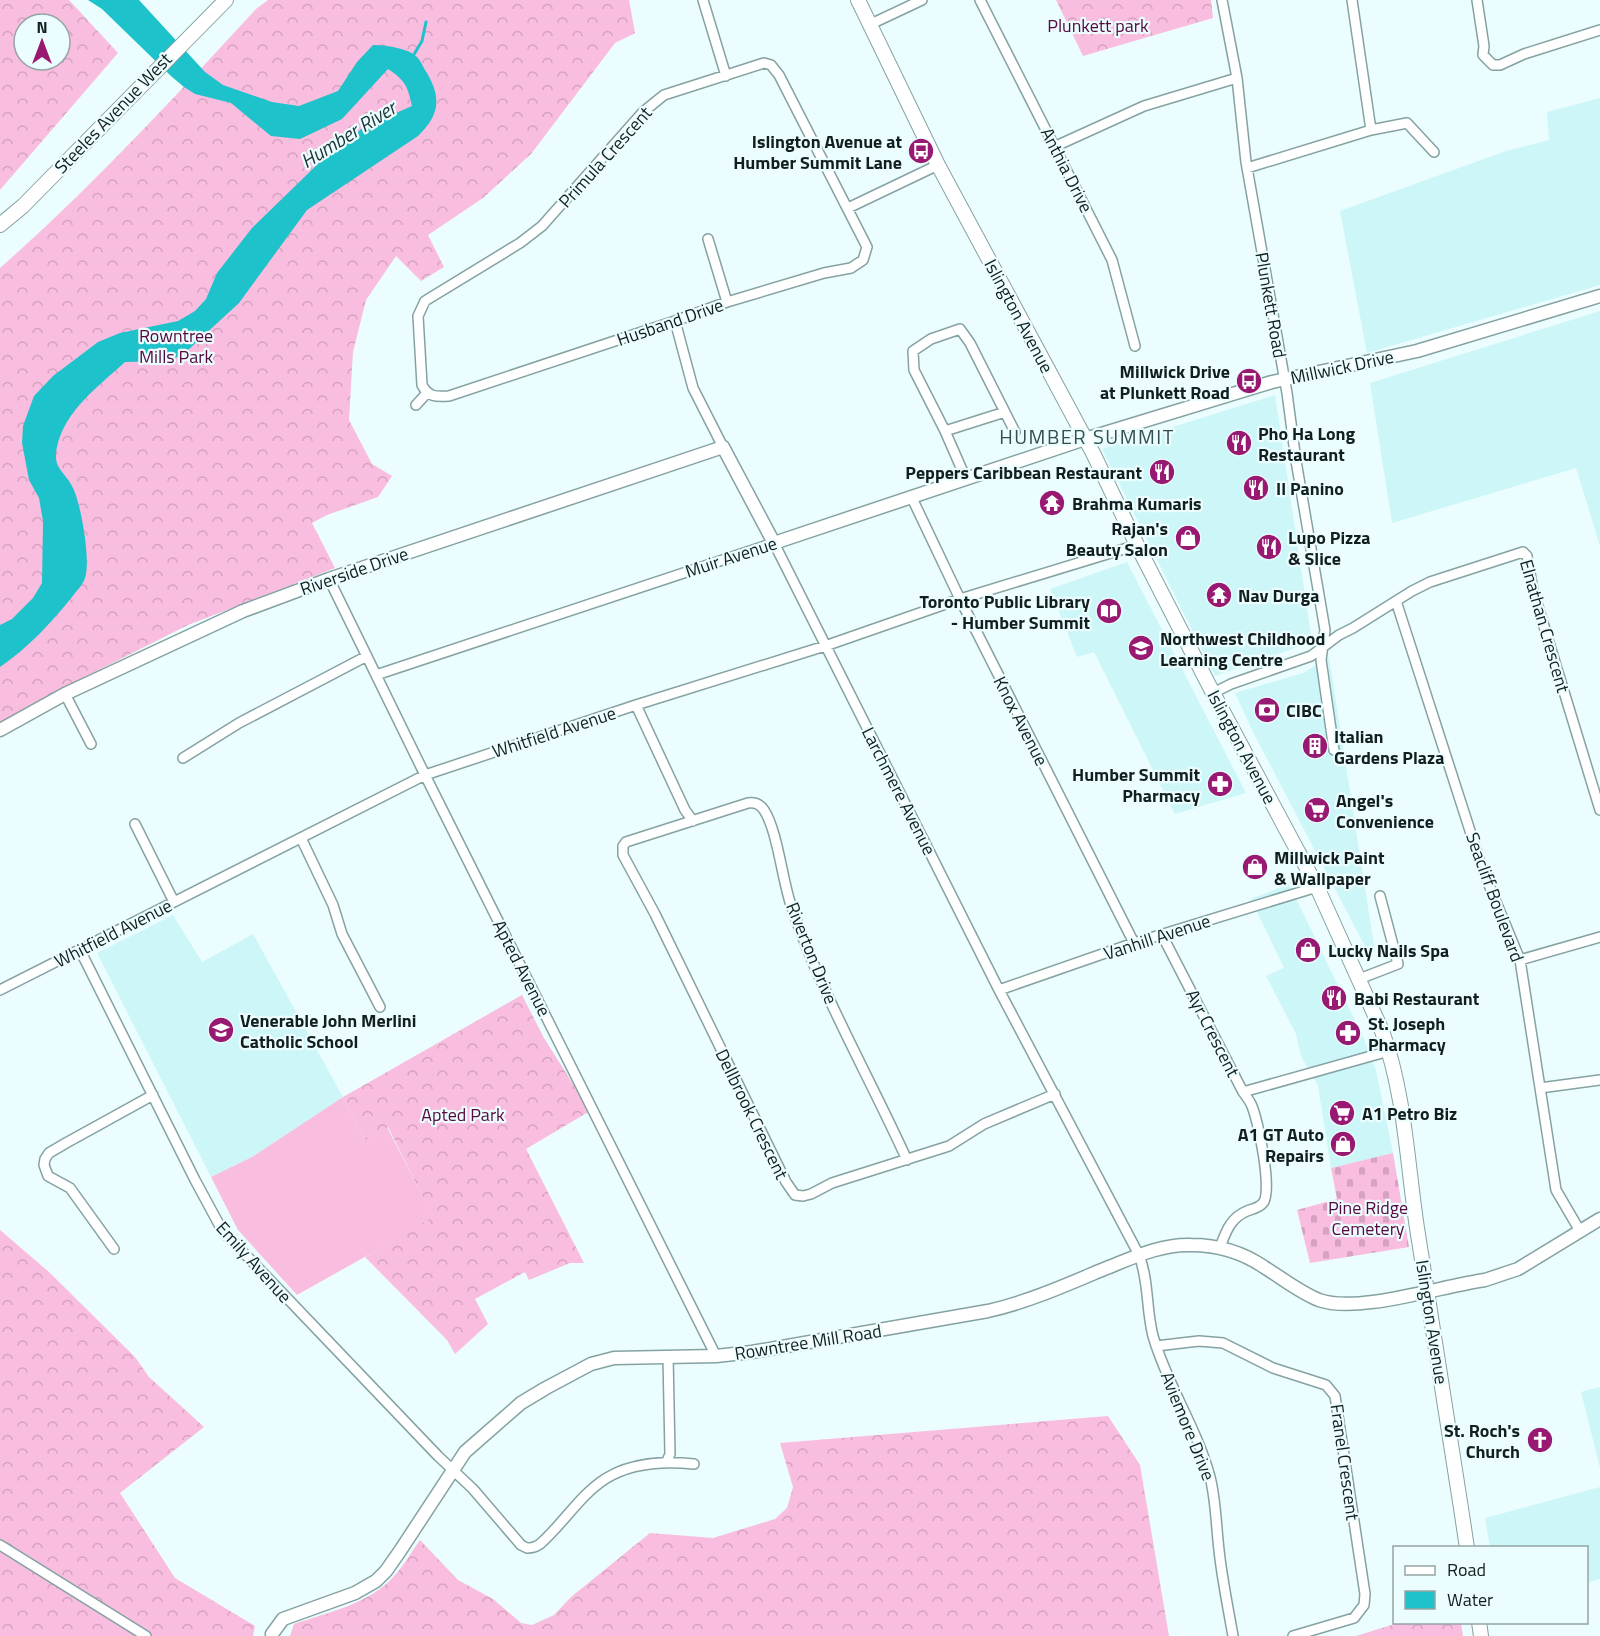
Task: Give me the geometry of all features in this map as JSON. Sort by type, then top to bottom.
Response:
[{"type":"main road","name":"Islington Avenue","points":[[858,0],[938,165],[1085,439],[1213,693],[1317,887],[1389,1051],[1401,1100],[1408,1162],[1467,1546]]},
{"type":"main road","name":"Steeles Avenue West","points":[[0,225],[57,171],[222,3]]},
{"type":"street","points":[[703,0],[726,76]]},
{"type":"street","points":[[871,24],[922,0]]},
{"type":"street","name":"Anthia Drive","points":[[980,0],[1112,260],[1135,346]]},
{"type":"street","name":"Plunkett Road","points":[[1221,0],[1237,78],[1247,168],[1325,630],[1321,660],[1334,750]]},
{"type":"street","points":[[1352,0],[1371,130]]},
{"type":"street","points":[[1477,0],[1484,46],[1483,55],[1492,65],[1500,65],[1524,54],[1600,30]]},
{"type":"street","name":"Primula Crescent","points":[[426,392],[422,385],[418,316],[425,301],[520,243],[542,226],[643,112],[657,99],[676,90],[764,63],[771,65],[776,69],[848,208]]},
{"type":"street","points":[[1056,147],[1144,106],[1237,78]]},
{"type":"street","points":[[1247,168],[1371,130],[1407,123],[1434,152]]},
{"type":"street","points":[[848,208],[938,165]]},
{"type":"street","name":"Husband Drive","points":[[426,392],[437,397],[449,396],[727,302],[858,264],[866,255],[867,248],[848,208]]},
{"type":"street","points":[[708,238],[727,302]]},
{"type":"street","name":"Millwick Drive","points":[[1085,439],[1284,378],[1417,351],[1600,296]]},
{"type":"street","name":"Larchmere Avenue","points":[[675,321],[693,388],[774,543],[999,990],[1139,1255]]},
{"type":"street","points":[[966,479],[914,370],[913,351],[931,339],[960,329],[1015,432]]},
{"type":"street","points":[[416,405],[426,392]]},
{"type":"street","points":[[945,431],[1005,412]]},
{"type":"street","name":"Muir Avenue","points":[[376,675],[1085,439]]},
{"type":"street","name":"Riverside Drive","points":[[0,730],[65,694],[243,611],[329,579],[723,447]]},
{"type":"street","name":"Knox Avenue","points":[[911,496],[960,599],[1134,943]]},
{"type":"street","name":"Whitfield Avenue","points":[[0,990],[425,775],[636,705],[825,646],[960,599],[1137,545]]},
{"type":"street","name":"Elnathan Crescent","points":[[1213,693],[1231,684],[1311,656],[1339,635],[1430,582],[1516,553],[1525,554],[1529,562],[1533,590],[1600,810]]},
{"type":"street","name":"Apted Avenue","points":[[329,579],[716,1356]]},
{"type":"street","name":"Seacliff Boulevard","points":[[1396,601],[1485,878],[1520,960],[1556,1190],[1580,1231]]},
{"type":"street","points":[[183,758],[239,723],[367,656]]},
{"type":"street","points":[[65,694],[91,744]]},
{"type":"street","points":[[636,705],[685,810],[693,821]]},
{"type":"street","name":"Riverton Drive","points":[[693,821],[748,803],[759,804],[763,809],[769,821],[789,898],[806,946],[861,1067],[907,1160]]},
{"type":"street","name":"Dellbrook Crescent","points":[[693,821],[629,840],[623,846],[622,855],[655,914],[795,1195],[803,1196],[832,1184],[950,1146],[984,1124],[1055,1094]]},
{"type":"street","points":[[135,824],[174,902]]},
{"type":"street","points":[[302,838],[333,905],[342,934],[380,1007]]},
{"type":"street","name":"Vanhill Avenue","points":[[999,990],[1134,943],[1317,887]]},
{"type":"street","points":[[1359,979],[1398,964],[1380,896]]},
{"type":"street","name":"Ayr Crescent","points":[[1162,935],[1243,1092],[1389,1051]]},
{"type":"street","points":[[1520,960],[1600,937]]},
{"type":"street","name":"Emily Avenue","points":[[80,950],[222,1230],[452,1470],[473,1489],[521,1545],[527,1548],[539,1545],[586,1495],[608,1477],[630,1467],[667,1461]]},
{"type":"street","points":[[1540,1088],[1600,1080]]},
{"type":"street","points":[[1220,1247],[1235,1217],[1260,1206],[1267,1196],[1257,1122],[1252,1105],[1243,1092]]},
{"type":"street","points":[[114,1249],[70,1188],[48,1176],[44,1165],[45,1159],[49,1153],[153,1095]]},
{"type":"street","name":"Rowntree Mill Road","points":[[272,1634],[283,1619],[355,1593],[376,1581],[400,1551],[465,1452],[520,1403],[591,1364],[614,1358],[752,1353],[1012,1305],[1139,1255],[1170,1246],[1189,1244],[1220,1247],[1253,1260],[1301,1292],[1319,1300],[1348,1305],[1485,1280],[1507,1273],[1530,1263],[1600,1219]]},
{"type":"street","name":"Aviemore Drive","points":[[1139,1255],[1144,1268],[1152,1332],[1156,1346],[1201,1450],[1210,1479],[1233,1636]]},
{"type":"street","name":"Franel Crescent","points":[[1156,1346],[1199,1341],[1224,1343],[1273,1368],[1326,1385],[1335,1396],[1365,1594],[1364,1605],[1354,1618],[1293,1636]]},
{"type":"street","points":[[668,1356],[670,1454],[667,1461],[694,1464]]},
{"type":"street","points":[[0,1545],[146,1636]]},
{"type":"shaded area","points":[[1600,98],[1600,285],[1367,353],[1340,211],[1506,151],[1549,140],[1547,112]]},
{"type":"shaded area","points":[[1600,311],[1600,546],[1576,468],[1392,523],[1370,383]]},
{"type":"shaded area","points":[[1275,395],[1312,642],[1215,676],[1102,449]]},
{"type":"shaded area","points":[[1127,562],[1246,793],[1175,814],[1094,652],[1077,657],[1050,589]]},
{"type":"shaded area","points":[[1329,657],[1375,952],[1368,952],[1253,732],[1235,693],[1303,673]]},
{"type":"shaded area","points":[[1289,884],[1363,1037],[1376,1070],[1393,1153],[1331,1168],[1318,1086],[1301,1056],[1296,1034],[1266,976],[1284,968],[1251,899]]},
{"type":"shaded area","name":"Venerable John Merlini Catholic School","points":[[173,915],[202,962],[253,934],[343,1097],[252,1157],[211,1177],[97,953]]},
{"type":"shaded area","points":[[1600,1387],[1600,1468],[1581,1392]]},
{"type":"shaded area","points":[[1600,1487],[1600,1579],[1588,1583],[1588,1546],[1490,1546],[1485,1518]]},
{"type":"green space","points":[[0,0],[69,0],[118,53],[0,190]]},
{"type":"green space","name":"Rowntree Mills Park","points":[[268,0],[629,0],[635,33],[615,43],[531,154],[483,198],[428,235],[444,267],[421,281],[396,256],[366,300],[353,352],[349,420],[372,464],[392,476],[378,497],[327,515],[312,523],[335,568],[188,625],[57,691],[0,723],[0,268],[99,174],[256,9]]},
{"type":"green space","name":"Plunkett park","points":[[1056,0],[1211,0],[1213,18],[1083,56]]},
{"type":"green space","name":"Apted Park","points":[[522,995],[544,1038],[590,1111],[526,1149],[584,1263],[570,1263],[529,1280],[525,1272],[475,1299],[488,1324],[455,1354],[447,1340],[365,1257],[433,1217],[388,1127],[365,1140],[343,1097]]},
{"type":"green space","points":[[343,1097],[365,1140],[387,1127],[434,1218],[297,1295],[238,1230],[211,1177],[252,1157]]},
{"type":"green space","name":"Pine Ridge Cemetery","points":[[1393,1153],[1409,1247],[1310,1263],[1297,1210],[1337,1199],[1331,1168]]},
{"type":"green space","points":[[0,1230],[49,1272],[135,1357],[149,1377],[204,1427],[120,1493],[175,1578],[255,1626],[253,1636],[0,1636]]},
{"type":"green space","points":[[1108,1416],[1140,1465],[1169,1636],[290,1636],[294,1624],[348,1606],[385,1585],[399,1571],[420,1540],[458,1580],[493,1599],[521,1623],[532,1625],[554,1615],[571,1597],[650,1533],[713,1538],[775,1519],[787,1508],[793,1487],[780,1443]]},
{"type":"green space","points":[[1395,1624],[1461,1624],[1463,1636],[1356,1636]]},
{"type":"water","points":[[88,0],[139,0],[205,72],[223,85],[272,102],[299,106],[338,91],[357,62],[373,45],[402,49],[413,54],[421,63],[432,82],[436,106],[430,121],[418,136],[307,210],[239,303],[188,350],[171,361],[125,362],[75,410],[61,434],[56,460],[73,488],[79,506],[86,546],[85,578],[47,626],[20,652],[0,667],[0,625],[12,619],[33,598],[42,583],[43,521],[39,498],[29,480],[22,443],[23,426],[34,396],[53,376],[98,342],[120,333],[178,321],[195,311],[206,299],[217,273],[252,228],[322,160],[346,144],[362,128],[412,106],[405,84],[388,69],[342,119],[300,139],[271,136],[231,103],[195,94],[184,87],[102,9]]},
{"type":"waterway","points":[[413,56],[422,41],[426,22]]},
{"type":"place","name":"Islington Avenue at Humber Summit Lane","points":[[921,151]]},
{"type":"place","name":"Millwick Drive at Plunkett Road","points":[[1249,381]]},
{"type":"place","name":"Pho Ha Long Restaurant","points":[[1239,443]]},
{"type":"place","name":"Peppers Caribbean Restaurant","points":[[1162,472]]},
{"type":"place","name":"Il Panino","points":[[1256,488]]},
{"type":"place","name":"Brahma Kumaris","points":[[1052,503]]},
{"type":"place","name":"Rajan's Beauty Salon","points":[[1188,538]]},
{"type":"place","name":"Lupo Pizza & Slice","points":[[1269,547]]},
{"type":"place","name":"Nav Durga","points":[[1219,595]]},
{"type":"place","name":"Toronto Public Library - Humber Summit","points":[[1109,611]]},
{"type":"place","name":"Northwest Childhood Learning Centre","points":[[1141,648]]},
{"type":"place","name":"CIBC","points":[[1267,710]]},
{"type":"place","name":"Italian Gardens Plaza","points":[[1315,746]]},
{"type":"place","name":"Humber Summit Pharmacy","points":[[1220,784]]},
{"type":"place","name":"Angel's Convenience","points":[[1317,810]]},
{"type":"place","name":"Millwick Paint & Wallpaper","points":[[1255,867]]},
{"type":"place","name":"Lucky Nails Spa","points":[[1308,950]]},
{"type":"place","name":"Babi Restaurant","points":[[1334,998]]},
{"type":"place","name":"Venerable John Merlini Catholic School","points":[[221,1030]]},
{"type":"place","name":"St. Joseph Pharmacy","points":[[1348,1033]]},
{"type":"place","name":"A1 Petro Biz","points":[[1342,1113]]},
{"type":"place","name":"A1 GT Auto Repairs","points":[[1343,1144]]},
{"type":"place","name":"St. Roch's Church","points":[[1540,1440]]},
{"type":"district","name":"HUMBER SUMMIT","points":[[1087,436]]},
{"type":"water label","name":"Humber River","points":[[348,134]]}]
